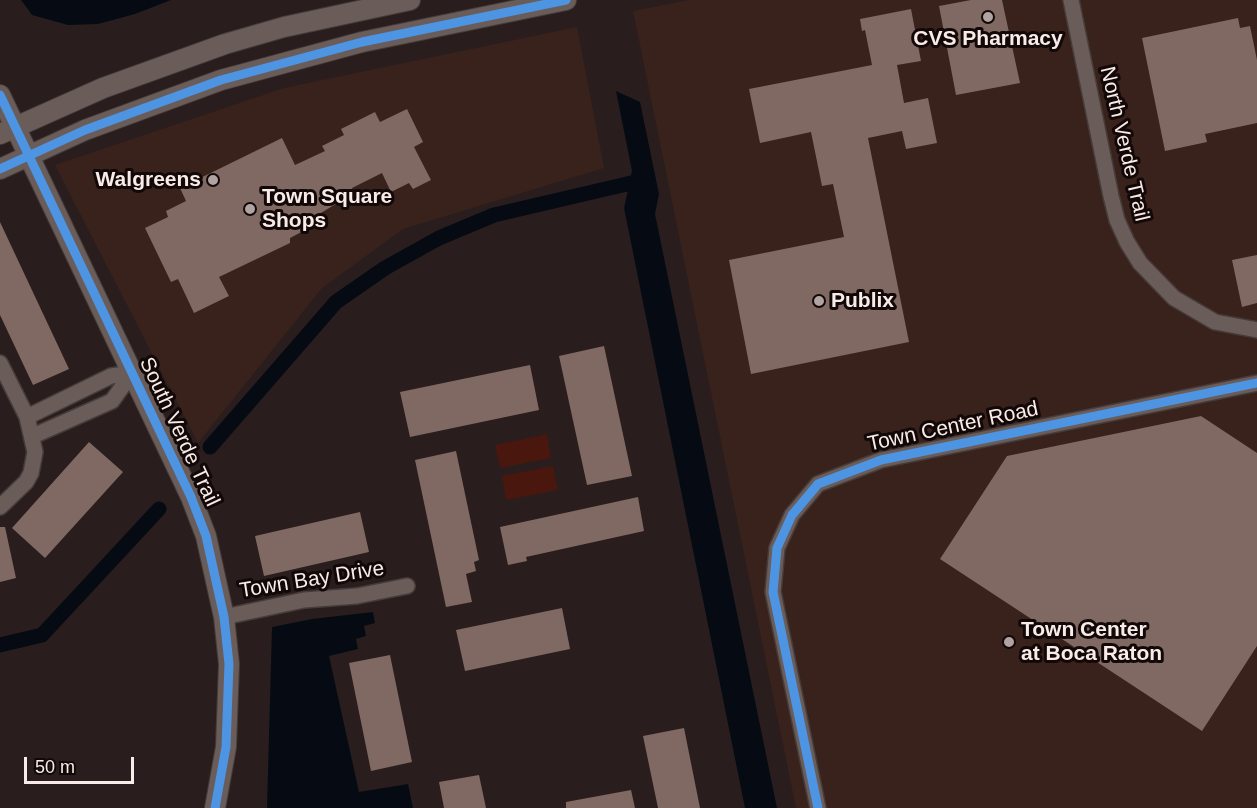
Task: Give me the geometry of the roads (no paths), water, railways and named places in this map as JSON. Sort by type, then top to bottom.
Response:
[{"type":"street","points":[[7,130],[156,67],[284,27],[410,0]]},
{"type":"street","points":[[0,169],[152,103],[221,80],[339,48],[566,0]]},
{"type":"street","name":"North Verde Trail","points":[[1071,0],[1104,168],[1117,220],[1127,242],[1156,282],[1180,302],[1215,322],[1257,330]]},
{"type":"street","points":[[331,16],[339,48]]},
{"type":"street","name":"South Verde Trail","points":[[0,95],[7,130],[28,155],[191,497],[206,536],[224,616],[229,705],[226,747],[215,808]]},
{"type":"street","points":[[0,363],[27,417],[35,452],[31,473],[18,491],[0,507]]},
{"type":"street","points":[[27,417],[111,376],[132,373]]},
{"type":"street","points":[[33,436],[112,401],[132,373]]},
{"type":"street","name":"Town Center Road","points":[[818,808],[773,592],[777,548],[792,515],[818,484],[880,460],[1257,383]]},
{"type":"street","name":"Town Bay Drive","points":[[224,616],[304,600],[357,596],[407,586]]},
{"type":"waterway","points":[[210,447],[336,302],[385,268],[439,238],[494,215],[644,180]]},
{"type":"waterway","points":[[0,645],[42,635],[159,509]]},
{"type":"place","name":"CVS Pharmacy","points":[[988,17]]},
{"type":"place","name":"Walgreens","points":[[213,180]]},
{"type":"place","name":"Town Square Shops","points":[[250,209]]},
{"type":"place","name":"Publix","points":[[819,301]]},
{"type":"place","name":"Town Center at Boca Raton","points":[[1009,642]]}]
